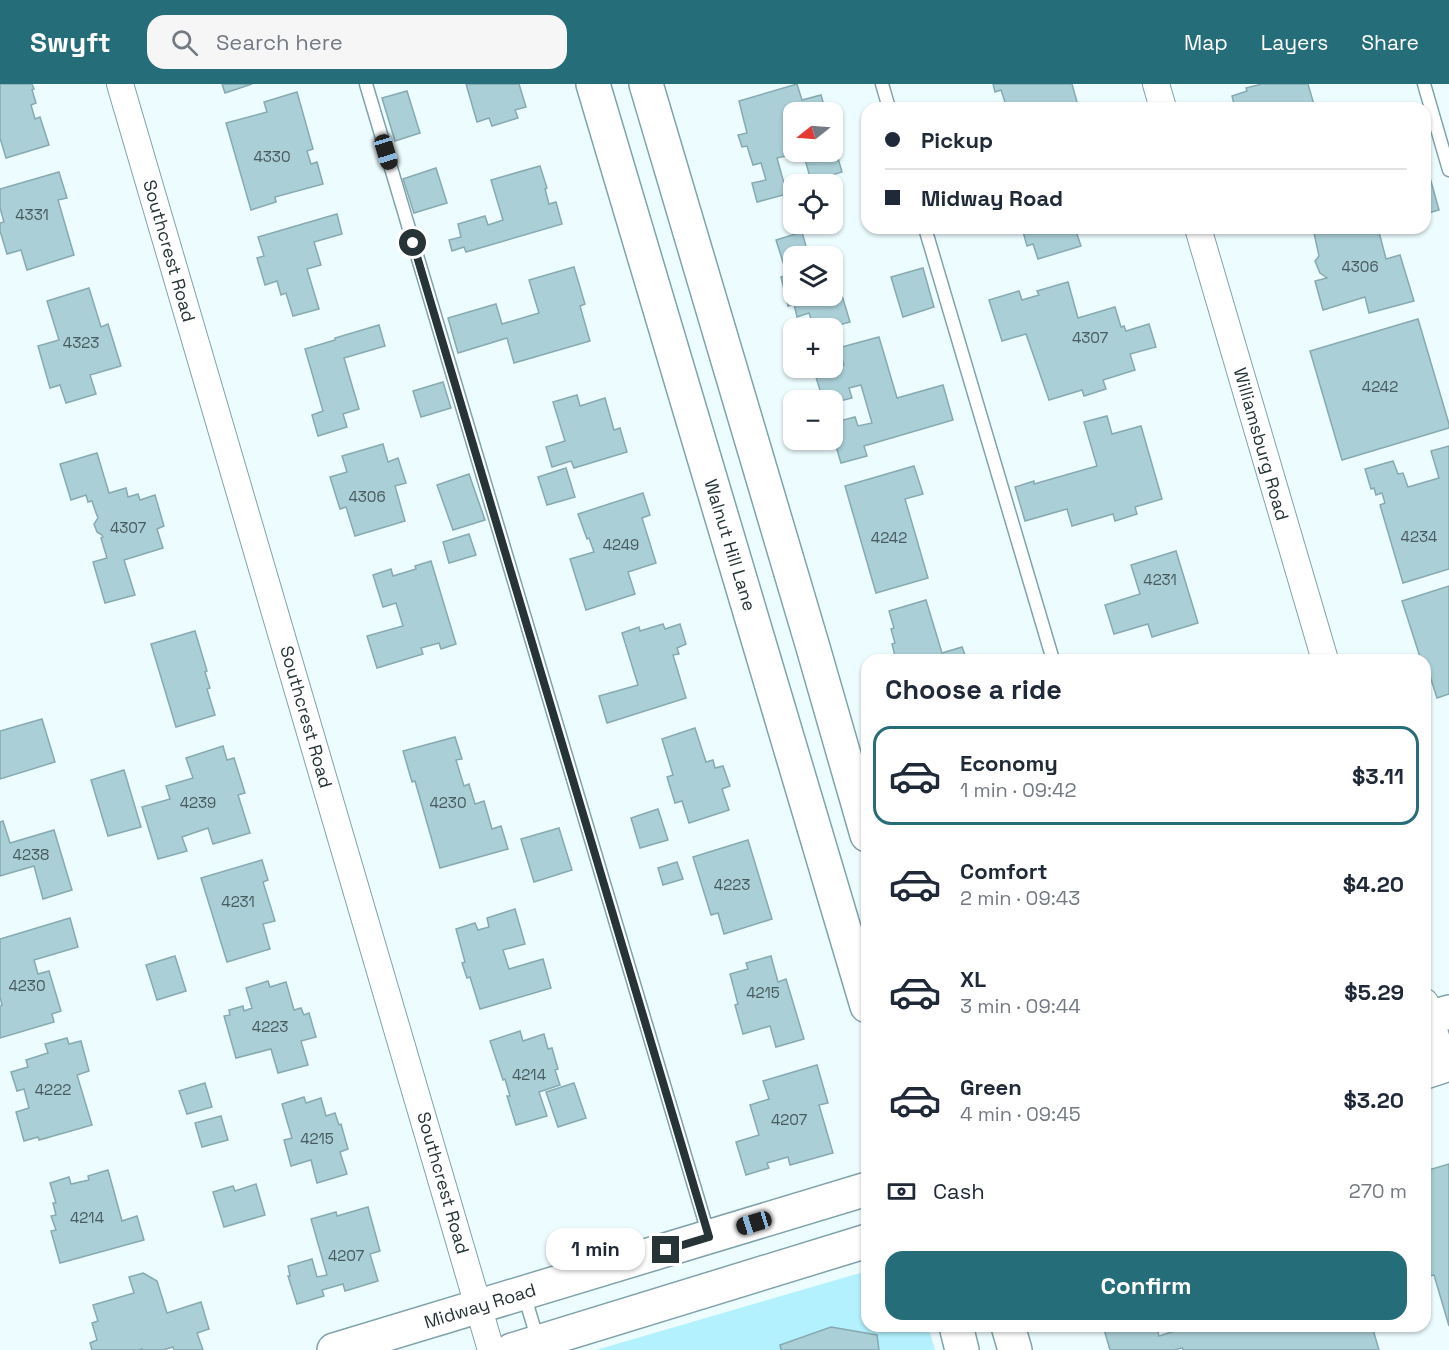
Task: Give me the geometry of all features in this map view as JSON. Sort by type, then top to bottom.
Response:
[{"type":"main road","name":"Walnut Hill Lane","points":[[593,84],[861,986]]},
{"type":"main road","points":[[646,84],[861,814]]},
{"type":"main road","points":[[764,659],[812,644]]},
{"type":"main road","name":"Midway Road","points":[[334,1350],[861,1191]]},
{"type":"main road","points":[[530,1347],[861,1243]]},
{"type":"main road","points":[[958,1332],[962,1350]]},
{"type":"main road","points":[[1010,1332],[1015,1350]]},
{"type":"street","name":"Southcrest Road","points":[[120,84],[491,1350]]},
{"type":"street","points":[[1156,84],[1161,102]]},
{"type":"street","name":"Williamsburg Road","points":[[1200,234],[1323,654]]},
{"type":"street","points":[[1432,1013],[1440,1067]]},
{"type":"lane","points":[[366,84],[709,1237]]},
{"type":"lane","points":[[882,84],[887,102]]},
{"type":"lane","points":[[1424,84],[1429,102]]},
{"type":"lane","points":[[1431,108],[1449,170]]},
{"type":"lane","points":[[927,234],[1051,654]]},
{"type":"lane","points":[[524,1293],[530,1347]]},
{"type":"shaded area","points":[[861,1273],[861,1332],[930,1332],[935,1350],[596,1350]]},
{"type":"building","points":[[0,84],[32,84],[36,103],[31,105],[35,119],[40,117],[49,145],[6,158],[0,138]]},
{"type":"building","points":[[222,84],[252,84],[225,93]]},
{"type":"building","points":[[466,84],[519,84],[526,107],[515,110],[518,118],[492,126],[489,118],[477,122]]},
{"type":"building","points":[[797,84],[802,100],[821,95],[823,102],[783,102],[783,157],[777,158],[783,180],[783,195],[757,202],[752,183],[766,180],[761,163],[753,165],[747,146],[742,147],[738,135],[747,133],[739,101]]},
{"type":"building","points":[[993,84],[1072,84],[1077,102],[1005,102],[1001,90],[995,92]]},
{"type":"building","points":[[1262,84],[1308,84],[1313,102],[1234,102],[1232,96],[1247,91],[1246,88]]},
{"type":"building","points":[[407,91],[420,133],[395,141],[382,98]]},
{"type":"building","points":[[297,92],[313,149],[307,151],[311,164],[317,162],[323,184],[275,197],[276,202],[251,210],[226,123],[267,112],[264,102]]},
{"type":"building","points":[[806,162],[839,162],[842,172],[835,174],[809,174]]},
{"type":"building","points":[[540,166],[549,204],[556,202],[562,224],[466,252],[464,247],[452,251],[449,240],[461,237],[458,224],[485,216],[488,225],[503,220],[491,180]]},
{"type":"building","points":[[436,168],[447,203],[414,213],[403,179]]},
{"type":"building","points":[[59,172],[67,198],[58,200],[74,255],[27,270],[21,250],[7,254],[0,231],[0,223],[4,222],[0,208],[0,189]]},
{"type":"building","points":[[1431,181],[1439,210],[1431,212]]},
{"type":"building","points":[[337,214],[342,234],[314,242],[321,265],[307,269],[319,309],[293,316],[286,293],[281,295],[277,281],[265,285],[257,258],[264,256],[258,237]]},
{"type":"building","points":[[803,234],[806,246],[783,246],[783,262],[776,240]]},
{"type":"building","points":[[1024,234],[1077,234],[1081,246],[1038,259],[1033,244],[1027,246]]},
{"type":"building","points":[[1314,234],[1380,234],[1386,259],[1400,255],[1414,301],[1369,313],[1365,297],[1323,310],[1315,281],[1327,278],[1320,273],[1315,261],[1319,256]]},
{"type":"building","points":[[574,267],[585,304],[580,306],[590,341],[514,363],[507,338],[458,353],[448,318],[496,304],[502,324],[539,313],[529,280]]},
{"type":"building","points":[[923,268],[934,307],[903,317],[891,277]]},
{"type":"building","points":[[1068,282],[1078,318],[1115,307],[1121,327],[1124,326],[1126,331],[1149,324],[1156,347],[1130,354],[1135,370],[1103,380],[1106,389],[1084,396],[1082,390],[1049,400],[1026,334],[1002,341],[989,300],[1019,291],[1022,300],[1039,295],[1037,291]]},
{"type":"building","points":[[89,288],[101,327],[108,324],[121,366],[90,375],[96,394],[66,403],[60,385],[50,388],[38,346],[59,340],[47,301]]},
{"type":"building","points":[[843,299],[850,322],[843,324],[843,318],[811,318],[809,313],[797,317],[794,306],[843,306]]},
{"type":"building","points":[[1418,319],[1449,428],[1342,460],[1310,351]]},
{"type":"building","points":[[379,325],[385,346],[344,358],[359,409],[343,414],[347,427],[318,436],[312,415],[323,411],[305,349]]},
{"type":"building","points":[[879,337],[897,398],[943,385],[953,420],[864,446],[867,456],[841,463],[837,450],[843,450],[843,420],[855,417],[858,426],[872,423],[861,385],[849,388],[852,398],[843,400],[843,390],[820,390],[816,378],[843,378],[843,347]]},
{"type":"building","points":[[443,382],[451,408],[421,417],[413,391]]},
{"type":"building","points":[[577,395],[580,406],[605,398],[614,430],[620,428],[627,452],[574,468],[571,461],[552,467],[546,447],[565,441],[553,402]]},
{"type":"building","points":[[1107,416],[1112,434],[1141,426],[1162,499],[1135,507],[1137,514],[1115,521],[1113,514],[1072,526],[1067,509],[1025,521],[1015,487],[1034,481],[1034,484],[1097,466],[1084,422]]},
{"type":"building","points":[[383,444],[388,462],[398,458],[406,483],[395,486],[405,521],[355,536],[346,507],[340,509],[330,477],[347,472],[342,456]]},
{"type":"building","points":[[1449,446],[1449,569],[1403,583],[1380,505],[1385,503],[1382,493],[1376,495],[1374,488],[1371,489],[1365,469],[1393,461],[1398,474],[1403,473],[1408,487],[1439,478],[1431,451]]},
{"type":"building","points":[[97,453],[109,493],[126,488],[128,497],[138,494],[140,500],[155,495],[164,526],[157,529],[163,548],[124,560],[135,595],[105,603],[93,562],[107,558],[101,538],[103,537],[97,532],[94,524],[98,518],[92,501],[88,502],[86,495],[71,500],[60,464]]},
{"type":"building","points":[[914,466],[923,494],[905,499],[928,578],[876,593],[845,486]]},
{"type":"building","points":[[566,468],[575,497],[547,505],[538,477]]},
{"type":"building","points":[[469,474],[485,520],[453,530],[437,485]]},
{"type":"building","points":[[643,493],[650,515],[642,518],[656,563],[628,572],[635,594],[586,610],[570,559],[594,552],[578,514]]},
{"type":"building","points":[[469,534],[476,555],[449,563],[443,542]]},
{"type":"building","points":[[1176,551],[1198,623],[1152,637],[1148,624],[1114,634],[1105,605],[1140,594],[1131,565]]},
{"type":"building","points":[[431,561],[456,644],[441,649],[439,643],[421,648],[423,654],[377,668],[367,636],[403,626],[396,603],[383,607],[373,575],[391,569],[393,576],[416,569],[415,566]]},
{"type":"building","points":[[1449,586],[1449,694],[1437,698],[1431,679],[1431,654],[1419,654],[1402,601]]},
{"type":"building","points":[[926,600],[942,653],[962,647],[965,654],[894,654],[892,644],[895,643],[891,629],[894,628],[889,611]]},
{"type":"building","points":[[663,624],[665,629],[680,624],[686,644],[677,648],[679,654],[673,655],[686,698],[607,723],[599,696],[638,685],[622,633],[639,627],[640,631]]},
{"type":"building","points":[[195,631],[207,671],[205,672],[210,688],[207,689],[215,715],[176,727],[151,644]]},
{"type":"building","points":[[42,719],[55,762],[0,779],[0,731]]},
{"type":"building","points":[[695,728],[706,762],[713,760],[715,768],[723,766],[730,786],[722,789],[729,810],[689,823],[682,801],[675,803],[667,777],[673,775],[662,739]]},
{"type":"building","points":[[455,737],[462,759],[456,760],[464,786],[469,784],[475,804],[484,801],[492,829],[501,826],[508,849],[440,868],[415,781],[412,782],[403,751]]},
{"type":"building","points":[[223,746],[227,760],[234,758],[245,793],[238,795],[250,833],[213,844],[208,828],[182,837],[187,851],[158,859],[142,807],[170,799],[166,786],[193,778],[186,758]]},
{"type":"building","points":[[124,770],[141,827],[108,836],[91,780]]},
{"type":"building","points":[[658,809],[668,840],[640,848],[631,818]]},
{"type":"building","points":[[3,821],[10,843],[54,830],[72,890],[43,899],[34,866],[0,876],[0,822]]},
{"type":"building","points":[[559,828],[572,870],[534,882],[521,839]]},
{"type":"building","points":[[748,840],[772,919],[724,934],[718,913],[711,915],[693,857]]},
{"type":"building","points":[[262,860],[268,880],[263,882],[275,921],[263,924],[270,949],[227,962],[201,878]]},
{"type":"building","points":[[677,862],[683,879],[663,885],[658,868]]},
{"type":"building","points":[[515,909],[525,944],[503,950],[509,969],[543,959],[551,988],[480,1009],[470,977],[467,978],[462,963],[465,962],[456,929],[475,923],[478,930],[489,927],[487,918]]},
{"type":"building","points":[[70,918],[78,947],[34,960],[38,974],[49,971],[61,1011],[52,1014],[54,1022],[0,1038],[0,1006],[2,1005],[0,939]]},
{"type":"building","points":[[175,956],[186,991],[157,1000],[146,965]]},
{"type":"building","points":[[771,956],[778,982],[786,979],[804,1039],[776,1047],[770,1026],[743,1034],[730,974],[748,969],[746,963]]},
{"type":"building","points":[[268,981],[270,987],[286,982],[294,1010],[301,1008],[304,1015],[309,1013],[316,1037],[301,1041],[308,1065],[278,1073],[271,1049],[236,1058],[224,1016],[230,1015],[229,1010],[243,1006],[244,1011],[252,1008],[246,988]]},
{"type":"building","points":[[520,1031],[523,1041],[544,1034],[548,1049],[552,1048],[560,1085],[539,1092],[547,1116],[516,1125],[507,1096],[510,1096],[505,1079],[503,1080],[490,1041]]},
{"type":"building","points":[[67,1038],[69,1044],[81,1041],[89,1071],[77,1075],[92,1125],[39,1140],[38,1137],[24,1141],[16,1112],[29,1108],[24,1089],[17,1091],[11,1072],[28,1067],[26,1060],[48,1053],[45,1044]]},
{"type":"building","points":[[817,1065],[828,1103],[819,1105],[833,1153],[790,1165],[788,1157],[767,1163],[769,1168],[746,1175],[736,1142],[759,1135],[750,1105],[769,1099],[763,1081]]},
{"type":"building","points":[[205,1083],[212,1107],[187,1114],[179,1091]]},
{"type":"building","points":[[574,1083],[586,1118],[558,1127],[546,1092]]},
{"type":"building","points":[[304,1097],[306,1103],[321,1098],[326,1116],[335,1113],[339,1125],[341,1124],[348,1149],[340,1152],[347,1174],[317,1183],[311,1160],[291,1166],[284,1140],[292,1138],[282,1104]]},
{"type":"building","points":[[221,1116],[228,1140],[202,1147],[195,1123]]},
{"type":"building","points":[[1449,1164],[1449,1326],[1434,1275],[1431,1276],[1431,1169]]},
{"type":"building","points":[[108,1170],[122,1221],[137,1216],[144,1240],[60,1263],[51,1231],[56,1230],[51,1216],[56,1215],[53,1203],[56,1203],[50,1183],[69,1177],[71,1184],[89,1180],[88,1176]]},
{"type":"building","points":[[256,1184],[265,1215],[224,1227],[213,1192],[233,1186],[235,1191]]},
{"type":"building","points":[[368,1207],[380,1251],[370,1254],[378,1281],[345,1291],[343,1284],[322,1290],[324,1296],[297,1304],[288,1276],[290,1276],[288,1266],[312,1259],[317,1277],[327,1275],[311,1219],[336,1212],[337,1216]]},
{"type":"building","points":[[143,1273],[157,1281],[167,1313],[201,1302],[209,1329],[197,1333],[203,1350],[174,1350],[173,1347],[163,1350],[92,1350],[90,1343],[97,1340],[92,1323],[98,1321],[93,1305],[134,1293],[129,1277]]},
{"type":"building","points":[[831,1327],[877,1335],[879,1350],[781,1350],[780,1345]]},
{"type":"building","points":[[1105,1332],[1158,1332],[1159,1336],[1172,1332],[1374,1332],[1379,1350],[1183,1350],[1182,1348],[1175,1350],[1110,1350]]},
{"type":"route","points":[[413,243],[709,1237],[666,1250]]}]
